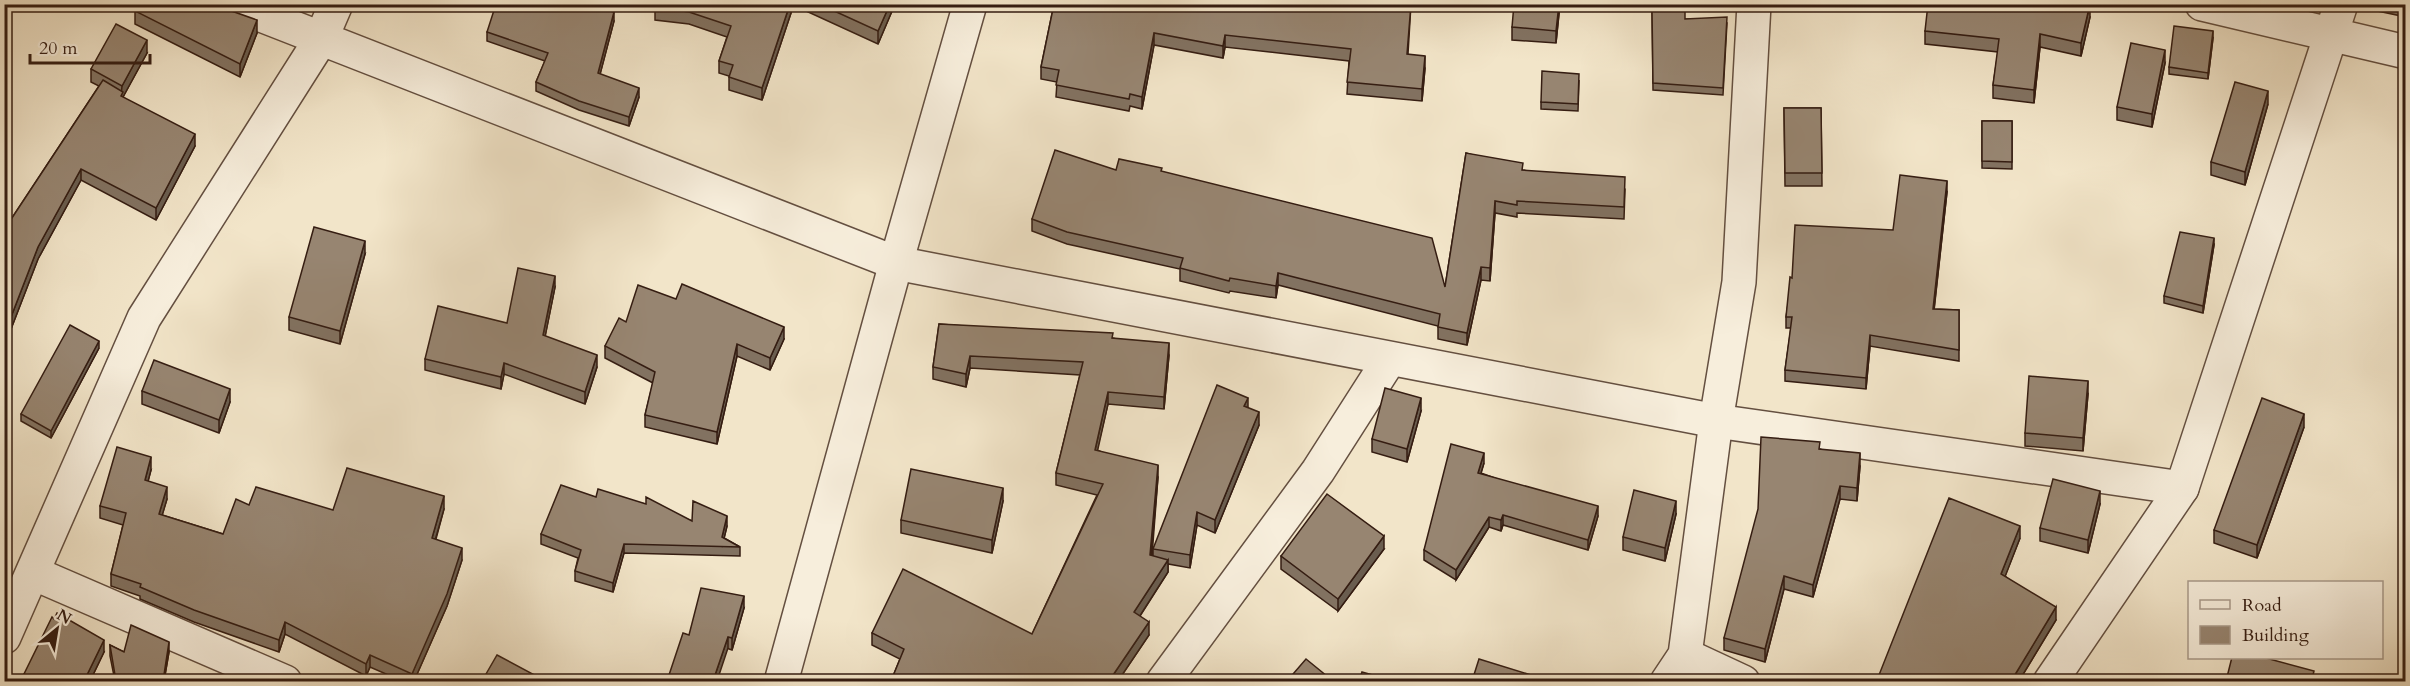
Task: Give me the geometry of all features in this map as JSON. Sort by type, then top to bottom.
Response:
[{"type":"street","points":[[233,4],[896,263],[1389,360],[1716,421],[2182,488]]},
{"type":"street","points":[[4,637],[144,318],[321,39],[336,4]]},
{"type":"street","points":[[781,681],[970,4]]},
{"type":"street","points":[[1667,681],[1685,655],[1716,421],[1739,282],[1754,4]]},
{"type":"street","points":[[2202,4],[2406,52]]},
{"type":"street","points":[[2050,681],[2182,488],[2333,36],[2341,4]]},
{"type":"street","points":[[1163,681],[1318,471],[1389,360]]},
{"type":"street","points":[[33,573],[285,681]]},
{"type":"street","points":[[1685,655],[1743,681]]},
{"type":"building","points":[[138,4],[222,4],[226,9],[257,20],[240,64],[135,11]]},
{"type":"building","points":[[496,4],[584,4],[614,12],[598,73],[639,88],[629,117],[579,101],[536,82],[548,53],[487,32]]},
{"type":"building","points":[[655,4],[790,4],[762,88],[729,77],[733,65],[719,61],[731,26],[689,12],[655,7]]},
{"type":"building","points":[[819,4],[890,4],[878,31]]},
{"type":"building","points":[[1054,4],[1289,4],[1348,11],[1349,4],[1411,4],[1407,54],[1425,56],[1422,89],[1347,82],[1351,49],[1225,35],[1223,46],[1154,33],[1142,97],[1130,94],[1129,99],[1056,85],[1059,70],[1041,67]]},
{"type":"building","points":[[1514,4],[1559,4],[1556,31],[1512,27]]},
{"type":"building","points":[[1928,4],[2090,4],[2081,43],[2040,34],[2034,90],[1993,85],[1999,39],[1925,31]]},
{"type":"building","points":[[1652,10],[1685,10],[1685,19],[1727,17],[1723,88],[1653,83]]},
{"type":"building","points":[[116,24],[147,40],[122,86],[91,69]]},
{"type":"building","points":[[2174,26],[2213,31],[2208,73],[2169,67]]},
{"type":"building","points":[[2131,43],[2165,50],[2152,114],[2117,107]]},
{"type":"building","points":[[1542,71],[1579,74],[1578,104],[1541,102]]},
{"type":"building","points":[[103,80],[123,92],[121,96],[195,134],[156,208],[81,169],[38,247],[11,317],[4,315],[4,230]]},
{"type":"building","points":[[2235,82],[2268,91],[2245,172],[2211,162]]},
{"type":"building","points":[[1784,108],[1821,108],[1822,173],[1785,173]]},
{"type":"building","points":[[1982,121],[2012,121],[2012,162],[1982,161]]},
{"type":"building","points":[[1055,150],[1116,170],[1119,159],[1162,168],[1161,171],[1432,238],[1445,287],[1466,153],[1523,163],[1522,170],[1625,177],[1624,207],[1517,201],[1517,205],[1495,201],[1490,268],[1481,267],[1467,333],[1438,327],[1440,314],[1278,273],[1276,286],[1230,278],[1229,281],[1180,268],[1183,258],[1067,232],[1032,219]]},
{"type":"building","points":[[1900,175],[1947,181],[1933,309],[1959,310],[1959,350],[1870,335],[1866,378],[1785,370],[1792,317],[1786,317],[1790,277],[1792,278],[1795,225],[1893,230]]},
{"type":"building","points":[[314,227],[365,241],[340,331],[289,317]]},
{"type":"building","points":[[2180,232],[2214,238],[2203,306],[2164,296]]},
{"type":"building","points":[[518,268],[555,276],[543,335],[597,355],[585,392],[504,363],[501,377],[425,359],[438,306],[507,323]]},
{"type":"building","points":[[682,284],[784,327],[770,358],[737,344],[717,432],[645,415],[655,372],[605,346],[619,318],[626,322],[638,285],[676,299]]},
{"type":"building","points":[[939,324],[1113,333],[1112,338],[1169,343],[1164,397],[1108,392],[1095,450],[1158,465],[1150,555],[1168,560],[1134,612],[1149,622],[1109,681],[969,681],[958,676],[956,681],[891,681],[904,649],[872,633],[903,569],[1032,634],[1103,484],[1056,473],[1083,362],[970,356],[966,374],[933,367]]},
{"type":"building","points":[[70,325],[99,341],[51,431],[21,414]]},
{"type":"building","points":[[154,360],[230,389],[219,420],[142,391]]},
{"type":"building","points":[[2029,376],[2088,381],[2083,438],[2025,433]]},
{"type":"building","points":[[1217,385],[1248,398],[1244,406],[1259,412],[1215,520],[1197,512],[1190,555],[1153,549]]},
{"type":"building","points":[[1385,388],[1421,398],[1407,449],[1372,439]]},
{"type":"building","points":[[2262,398],[2304,414],[2257,545],[2214,530]]},
{"type":"building","points":[[1761,437],[1820,442],[1819,449],[1860,453],[1857,488],[1840,486],[1813,585],[1784,576],[1765,649],[1724,638],[1758,509]]},
{"type":"building","points":[[1451,444],[1484,453],[1478,473],[1598,506],[1588,540],[1503,515],[1501,520],[1489,517],[1456,570],[1424,550]]},
{"type":"building","points":[[117,447],[151,457],[145,480],[167,487],[159,514],[223,534],[236,499],[249,505],[256,487],[333,510],[347,468],[444,496],[432,538],[462,548],[447,594],[412,674],[370,655],[366,664],[285,622],[279,640],[194,610],[140,587],[141,584],[111,574],[126,513],[100,506]]},
{"type":"building","points":[[911,469],[1003,488],[992,540],[901,520]]},
{"type":"building","points":[[2053,479],[2100,491],[2088,540],[2040,528]]},
{"type":"building","points":[[561,485],[596,497],[598,489],[646,504],[646,497],[692,521],[693,501],[727,516],[722,537],[740,547],[624,544],[613,583],[575,571],[581,550],[541,534]]},
{"type":"building","points":[[1634,490],[1676,501],[1665,548],[1623,537]]},
{"type":"building","points":[[1327,494],[1384,536],[1338,599],[1281,556]]},
{"type":"building","points":[[1949,498],[2020,526],[2001,574],[2056,607],[2013,678],[2007,675],[2005,681],[1894,681],[1879,675]]},
{"type":"building","points":[[701,588],[744,596],[732,638],[728,637],[713,681],[667,681],[683,633],[689,635]]},
{"type":"building","points":[[57,613],[104,640],[84,681],[37,681],[24,674],[52,617],[54,619]]},
{"type":"building","points":[[131,625],[169,642],[163,681],[116,681],[110,645],[124,652]]},
{"type":"building","points":[[497,655],[542,679],[541,681],[482,681]]},
{"type":"building","points":[[1306,659],[1333,681],[1287,681]]},
{"type":"building","points":[[1479,659],[1547,680],[1472,681]]},
{"type":"building","points":[[2232,659],[2269,659],[2314,671],[2313,675],[2335,681],[2226,681]]},
{"type":"building","points":[[1362,672],[1394,681],[1359,681]]}]
